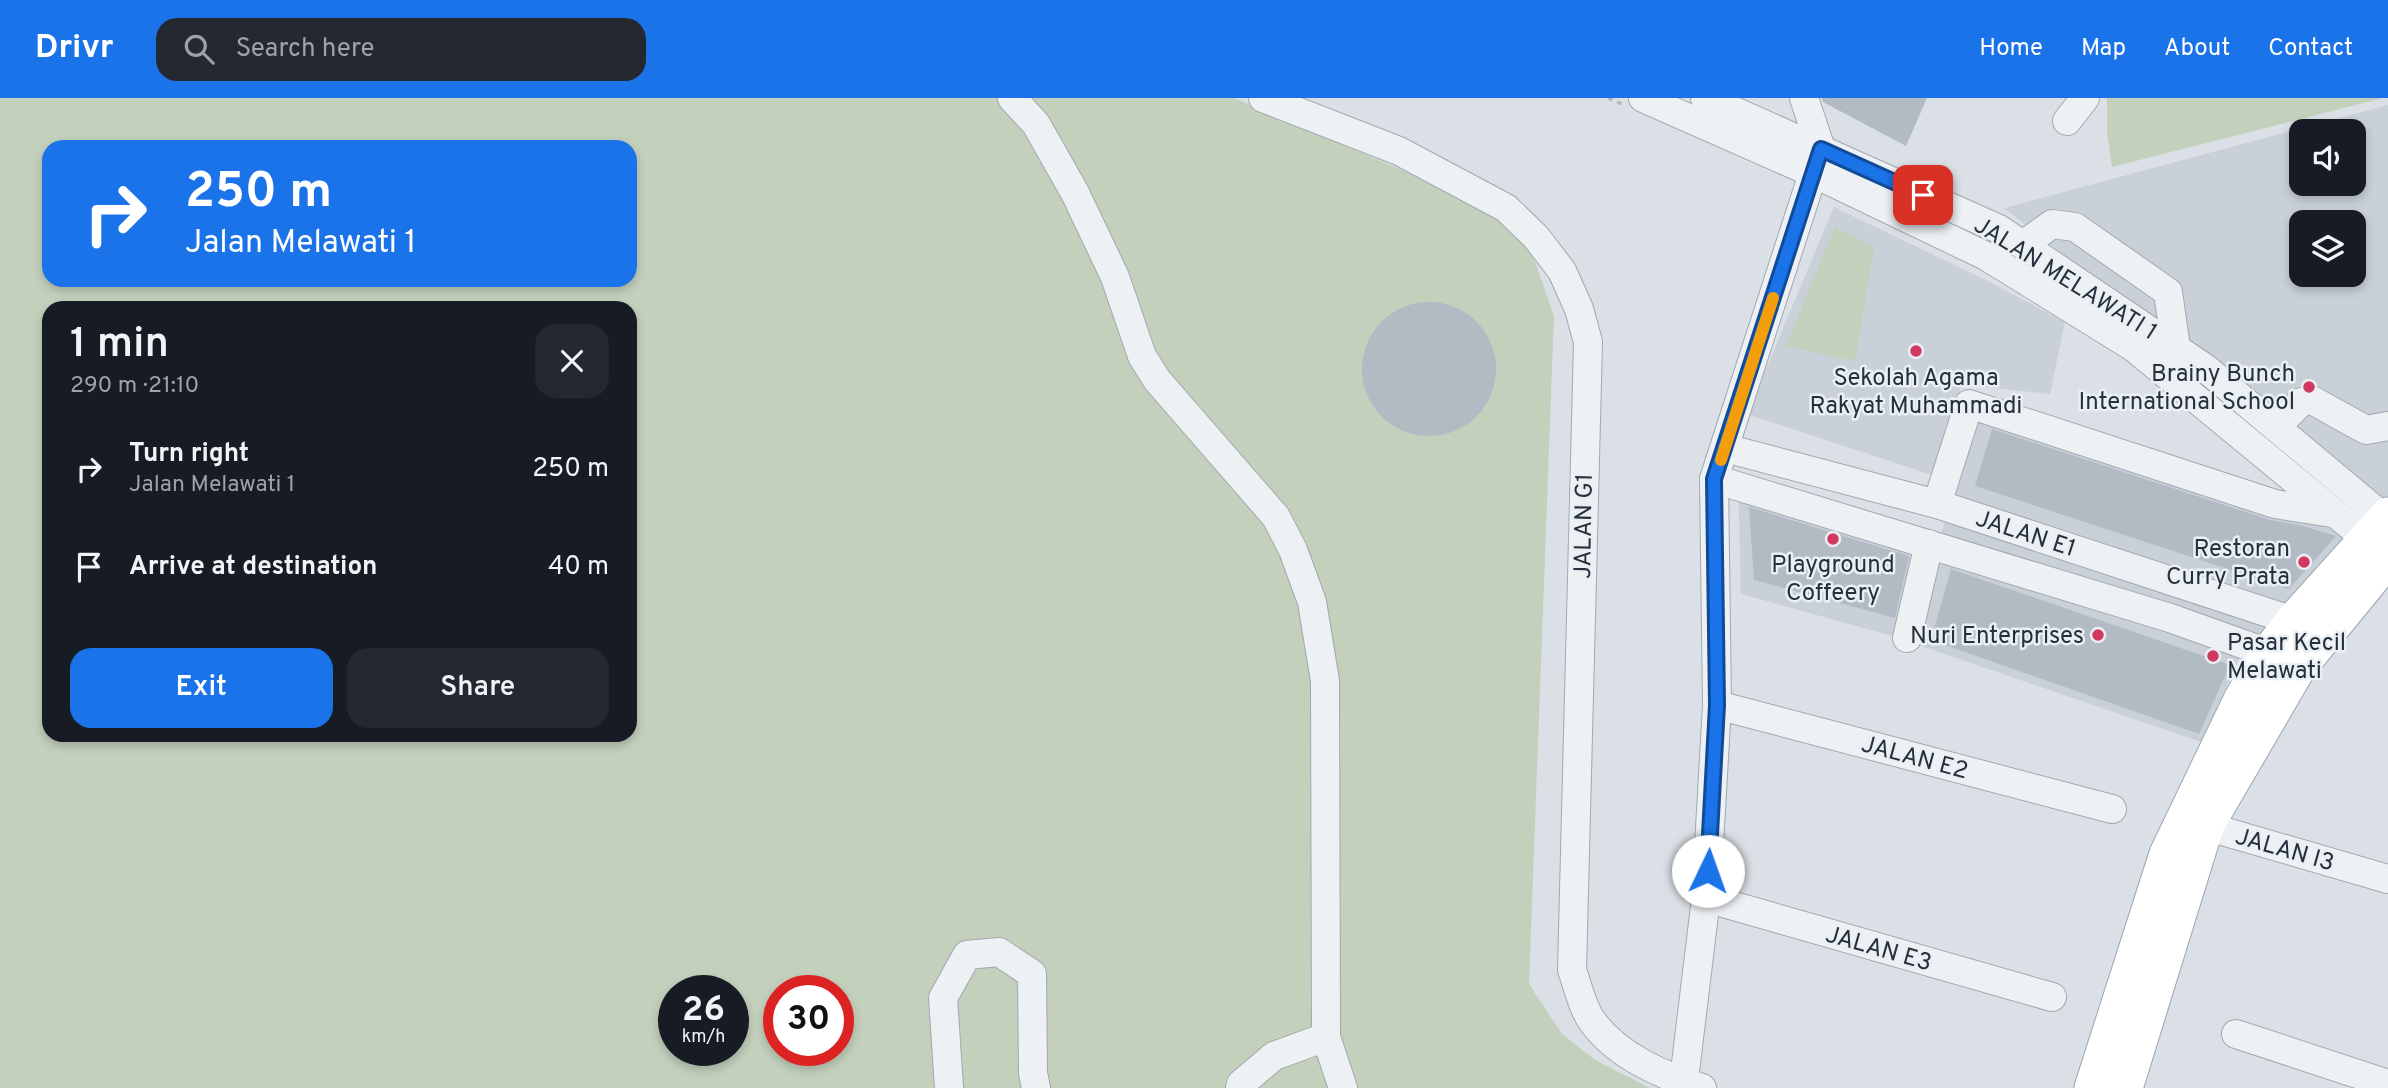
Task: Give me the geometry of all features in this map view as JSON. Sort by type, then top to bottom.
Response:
[{"type":"main road","points":[[2092,1088],[2166,854],[2194,822],[2282,662],[2384,535]]},
{"type":"main road","points":[[2125,1088],[2194,822]]},
{"type":"street","points":[[1012,98],[1036,124],[1075,193],[1115,277],[1142,356],[1157,380],[1276,517],[1293,550],[1312,602],[1325,681],[1325,1037],[1343,1088]]},
{"type":"street","name":"JALAN G1","points":[[1263,98],[1399,151],[1506,208],[1536,237],[1562,271],[1579,309],[1588,342],[1572,970],[1591,1020],[1624,1054],[1689,1086]]},
{"type":"street","name":"JALAN MELAWATI 1","points":[[1643,98],[1999,229],[2205,368],[2276,427],[2384,535]]},
{"type":"street","points":[[1705,98],[1817,161]]},
{"type":"street","points":[[1689,1086],[1706,898],[1717,705],[1714,479],[1817,161],[1804,98]]},
{"type":"street","points":[[2067,121],[2085,98]]},
{"type":"street","name":"JALAN MELAWATI 1","points":[[1817,161],[1986,256],[2133,347],[2334,514],[2384,535]]},
{"type":"street","points":[[2023,245],[2052,224],[2075,227],[2168,292],[2176,348]]},
{"type":"street","points":[[2276,427],[2301,402],[2312,400],[2366,430],[2388,426]]},
{"type":"street","points":[[1937,504],[1969,404],[2275,504],[2334,514]]},
{"type":"street","name":"JALAN E1","points":[[1725,448],[1937,504],[2306,631]]},
{"type":"street","name":"JALAN E1","points":[[1714,479],[2170,618],[2282,662]]},
{"type":"street","points":[[1908,638],[1929,544]]},
{"type":"street","name":"JALAN E2","points":[[1717,705],[2112,809]]},
{"type":"street","name":"JALAN I3","points":[[2194,822],[2388,879]]},
{"type":"street","name":"JALAN E3","points":[[1706,898],[2052,997]]},
{"type":"street","points":[[949,1088],[943,998],[967,955],[999,951],[1032,974],[1033,1073],[1036,1088]]},
{"type":"street","points":[[2236,1034],[2388,1084]]},
{"type":"street","points":[[1240,1088],[1241,1084],[1274,1056],[1325,1037]]},
{"type":"shaded area","name":"Brainy Bunch International School","points":[[2388,105],[2388,500],[2382,507],[2004,208],[2289,132],[2289,196],[2366,196],[2366,119],[2336,119]]},
{"type":"shaded area","name":"Sekolah Agama Rakyat Muhammadi","points":[[1834,207],[1990,282],[2065,322],[2050,394],[1984,387],[1963,381],[1932,475],[1747,414]]},
{"type":"shaded area","points":[[1983,398],[2273,495],[2345,538],[2240,657],[2201,742],[1892,636],[1741,594],[1738,478],[1940,538]]},
{"type":"green space","points":[[0,98],[1234,98],[1476,202],[1530,247],[1554,316],[1529,984],[1562,1034],[1595,1060],[1650,1088],[0,1088]]},
{"type":"green space","points":[[2107,98],[2383,98],[2301,119],[2289,119],[2289,122],[2112,167],[2107,132]]},
{"type":"green space","points":[[1835,227],[1874,248],[1855,361],[1786,346]]},
{"type":"building","points":[[1822,98],[1927,98],[1906,146],[1823,102]]},
{"type":"building","points":[[1429,302],[1454,308],[1476,322],[1490,344],[1496,369],[1490,394],[1476,416],[1454,430],[1429,436],[1404,430],[1382,416],[1368,394],[1362,369],[1368,344],[1382,322],[1404,308]]},
{"type":"building","points":[[1992,429],[2270,520],[2300,525],[2336,536],[2289,589],[1975,486]]},
{"type":"building","points":[[1749,507],[1909,556],[1895,618],[1754,580]]},
{"type":"building","points":[[1951,569],[2230,665],[2199,734],[1931,640]]},
{"type":"slow traffic","points":[[1721,460],[1773,298]]},
{"type":"place","name":"Sekolah Agama Rakyat Muhammadi","points":[[1916,351]]},
{"type":"place","name":"Brainy Bunch International School","points":[[2309,387]]},
{"type":"place","name":"Playground Coffeery","points":[[1833,539]]},
{"type":"place","name":"Restoran Curry Prata","points":[[2304,562]]},
{"type":"place","name":"Nuri Enterprises","points":[[2098,635]]},
{"type":"place","name":"Pasar Kecil Melawati","points":[[2213,656]]},
{"type":"route","points":[[1708,871],[1717,705],[1714,479],[1821,149],[1923,195]]}]
